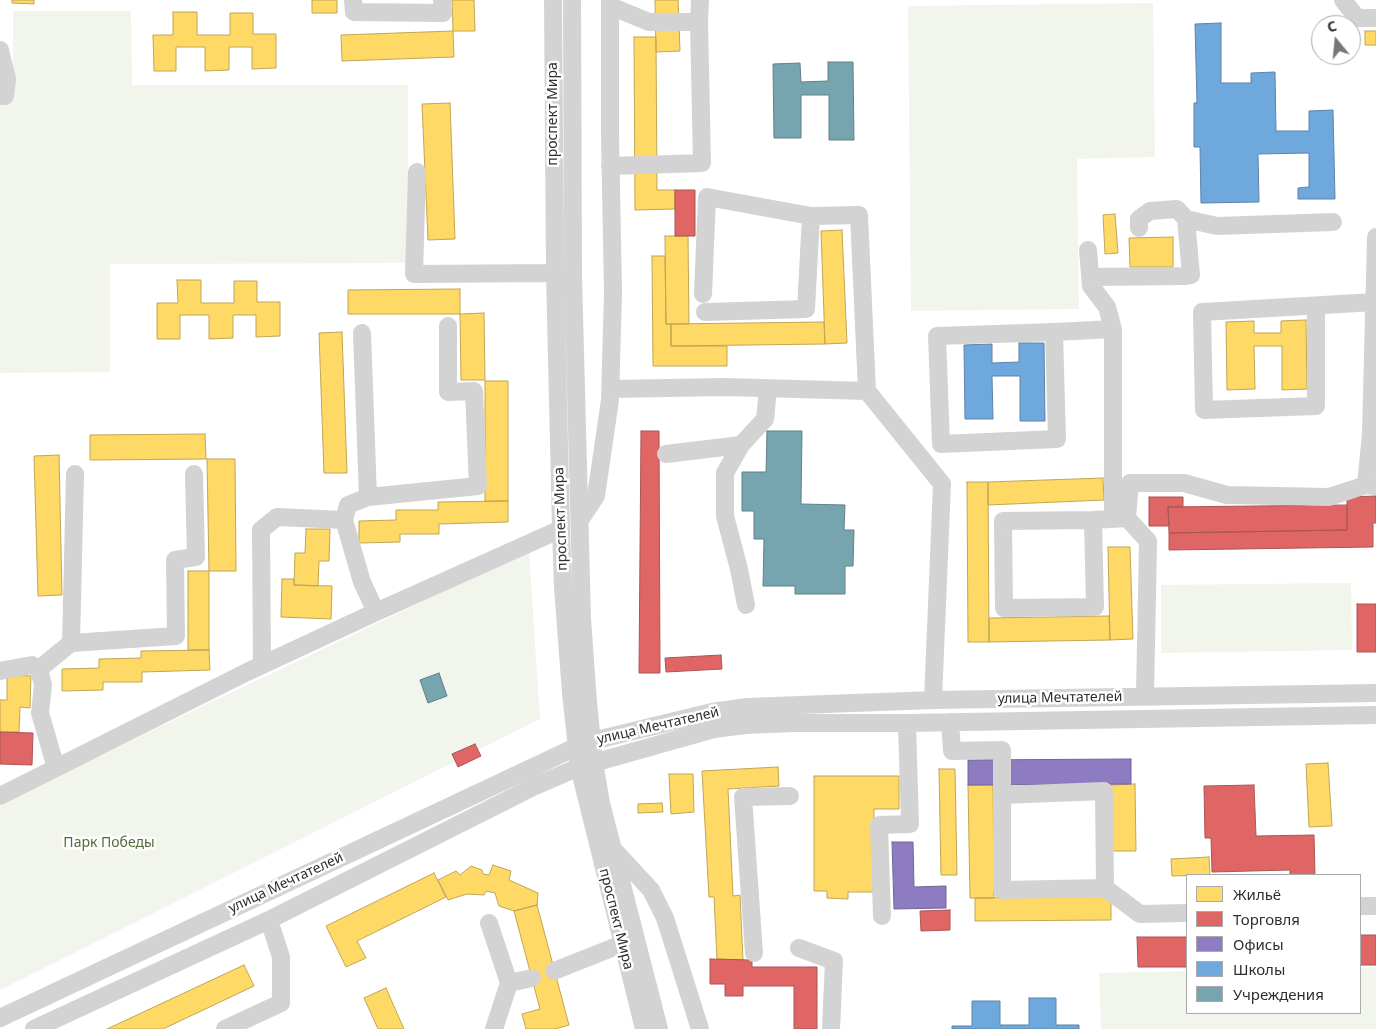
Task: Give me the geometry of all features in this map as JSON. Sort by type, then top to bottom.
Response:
[{"type":"street","points":[[353,0],[354,12],[442,13],[442,0]]},
{"type":"street","name":"проспект Мира","points":[[553,0],[555,273],[563,587],[586,764],[622,944],[644,1029]]},
{"type":"street","name":"проспект Мира","points":[[572,0],[573,275],[584,744]]},
{"type":"street","points":[[610,166],[702,164],[700,0]]},
{"type":"street","points":[[1343,0],[1357,18],[1376,18]]},
{"type":"street","points":[[580,520],[596,496],[610,400],[612,292],[610,3],[650,22],[699,22]]},
{"type":"street","points":[[0,50],[7,80],[5,96],[0,96]]},
{"type":"street","points":[[417,172],[414,274],[555,273]]},
{"type":"street","points":[[703,294],[707,197],[811,216],[859,215],[867,391],[942,484],[933,700]]},
{"type":"street","points":[[1138,228],[1139,219],[1150,210],[1177,209],[1186,219],[1216,226],[1332,222]]},
{"type":"street","points":[[706,312],[806,309],[811,216]]},
{"type":"street","points":[[1090,277],[1184,276],[1190,274],[1186,219]]},
{"type":"street","points":[[1120,519],[1130,483],[1184,483],[1227,495],[1330,497],[1371,486],[1376,236]]},
{"type":"street","points":[[1088,250],[1091,286],[1107,307],[1113,330],[1120,519]]},
{"type":"street","points":[[1316,306],[1316,406],[1204,410],[1202,312],[1375,302]]},
{"type":"street","points":[[376,612],[362,582],[344,520],[348,505],[368,497],[478,486],[474,391],[448,392],[448,326]]},
{"type":"street","points":[[1054,332],[1057,439],[941,444],[937,336],[1054,332],[1113,330]]},
{"type":"street","points":[[362,333],[368,497]]},
{"type":"street","points":[[610,389],[768,388],[867,391]]},
{"type":"street","points":[[746,605],[725,516],[725,473],[741,445],[765,419],[768,388]]},
{"type":"street","points":[[666,454],[741,445]]},
{"type":"street","points":[[71,643],[75,474]]},
{"type":"street","points":[[40,669],[71,643],[176,636],[174,560],[196,557],[194,474]]},
{"type":"street","points":[[262,665],[260,530],[277,517],[344,520]]},
{"type":"street","points":[[1093,520],[1095,607],[1004,608],[1003,521],[1120,519],[1148,541],[1145,696]]},
{"type":"street","points":[[0,796],[262,665],[561,529]]},
{"type":"street","points":[[0,671],[32,666],[40,669]]},
{"type":"street","points":[[40,669],[43,685],[40,713],[56,768]]},
{"type":"street","name":"улица Мечтателей","points":[[0,1018],[584,744],[712,712],[747,707],[933,700],[1376,693]]},
{"type":"street","name":"улица Мечтателей","points":[[34,1029],[268,920],[522,793],[586,764],[714,729],[746,725],[1376,715]]},
{"type":"street","points":[[950,722],[952,751],[1002,750],[1002,890],[1105,888],[1140,914],[1186,913]]},
{"type":"street","points":[[882,916],[879,825],[910,824],[907,723]]},
{"type":"street","name":"проспект Мира","points":[[586,764],[601,803],[659,1029]]},
{"type":"street","points":[[1002,795],[1104,792],[1105,888]]},
{"type":"street","points":[[754,953],[743,797],[790,796]]},
{"type":"street","points":[[613,849],[651,890],[665,918],[700,1029]]},
{"type":"street","points":[[1361,906],[1376,906]]},
{"type":"street","points":[[225,1029],[281,1003],[281,957],[268,920]]},
{"type":"street","points":[[489,923],[509,983],[494,1029]]},
{"type":"street","points":[[554,971],[622,944]]},
{"type":"street","points":[[800,948],[834,961],[831,1029]]},
{"type":"street","points":[[509,983],[532,978]]},
{"type":"green space","points":[[1153,3],[1155,157],[1077,159],[1079,309],[911,311],[908,6]]},
{"type":"green space","points":[[13,11],[131,11],[132,85],[408,85],[408,263],[110,264],[110,372],[0,373],[0,99],[13,99]]},
{"type":"green space","name":"Парк Победы","points":[[529,551],[540,719],[0,990],[0,806],[203,706]]},
{"type":"green space","points":[[1351,583],[1352,650],[1161,653],[1161,585]]},
{"type":"green space","points":[[1376,967],[1376,1029],[1101,1029],[1099,973],[1186,971],[1186,1014],[1361,1014],[1361,968]]},
{"type":"building: Жильё","points":[[12,0],[34,0],[34,4],[12,3]]},
{"type":"building: Жильё","points":[[312,0],[337,0],[337,13],[312,13]]},
{"type":"building: Жильё","points":[[452,0],[474,0],[475,31],[453,31]]},
{"type":"building: Жильё","points":[[655,0],[678,0],[680,51],[656,52]]},
{"type":"building: Жильё","points":[[173,12],[197,12],[197,35],[230,35],[230,13],[253,13],[253,34],[276,34],[276,68],[252,69],[252,47],[229,47],[229,70],[205,71],[205,47],[176,47],[176,71],[154,71],[153,35],[173,35]]},
{"type":"building: Жильё","points":[[453,31],[454,57],[342,61],[341,35]]},
{"type":"building: Жильё","points":[[1365,31],[1376,31],[1376,45],[1365,45]]},
{"type":"building: Жильё","points":[[634,37],[656,37],[657,190],[675,190],[675,209],[635,210]]},
{"type":"building: Жильё","points":[[450,103],[455,239],[428,240],[422,104]]},
{"type":"building: Жильё","points":[[1115,214],[1118,253],[1105,254],[1103,215]]},
{"type":"building: Жильё","points":[[842,230],[847,343],[825,344],[821,231]]},
{"type":"building: Жильё","points":[[665,236],[688,236],[689,324],[666,324]]},
{"type":"building: Жильё","points":[[1173,237],[1173,267],[1130,267],[1129,238]]},
{"type":"building: Жильё","points":[[652,256],[665,256],[666,324],[671,324],[671,346],[727,346],[727,366],[653,366]]},
{"type":"building: Жильё","points":[[177,280],[201,280],[201,303],[234,303],[234,281],[257,281],[257,302],[280,302],[280,336],[256,337],[256,315],[233,315],[233,338],[209,339],[209,315],[180,315],[180,339],[157,339],[157,303],[178,303]]},
{"type":"building: Жильё","points":[[460,289],[460,314],[348,314],[348,290]]},
{"type":"building: Жильё","points":[[484,313],[485,380],[461,380],[460,314]]},
{"type":"building: Жильё","points":[[1306,320],[1307,389],[1282,390],[1282,346],[1254,346],[1255,389],[1227,390],[1226,322],[1254,321],[1254,333],[1281,333],[1281,321]]},
{"type":"building: Жильё","points":[[824,322],[825,344],[671,346],[671,324]]},
{"type":"building: Жильё","points":[[342,332],[347,473],[324,473],[319,333]]},
{"type":"building: Жильё","points":[[485,381],[508,381],[508,501],[485,501]]},
{"type":"building: Жильё","points":[[205,434],[206,459],[90,460],[90,435]]},
{"type":"building: Жильё","points":[[59,455],[62,595],[38,596],[34,456]]},
{"type":"building: Жильё","points":[[207,459],[235,459],[236,571],[209,571]]},
{"type":"building: Жильё","points":[[1103,478],[1104,500],[988,505],[988,482]]},
{"type":"building: Жильё","points":[[967,482],[988,482],[989,642],[968,642]]},
{"type":"building: Жильё","points":[[508,501],[508,522],[439,524],[439,534],[400,534],[400,542],[359,543],[359,521],[396,520],[396,510],[438,510],[438,502]]},
{"type":"building: Жильё","points":[[306,529],[330,529],[329,561],[319,561],[318,586],[294,585],[295,553],[305,553]]},
{"type":"building: Жильё","points":[[1108,547],[1130,547],[1133,639],[1110,640]]},
{"type":"building: Жильё","points":[[188,571],[209,571],[209,650],[188,650]]},
{"type":"building: Жильё","points":[[282,579],[294,579],[294,585],[332,586],[331,619],[281,617]]},
{"type":"building: Жильё","points":[[1109,616],[1110,640],[989,642],[989,618]]},
{"type":"building: Жильё","points":[[209,650],[210,670],[142,672],[142,682],[103,682],[103,690],[62,691],[62,669],[99,668],[99,659],[141,658],[141,651]]},
{"type":"building: Жильё","points":[[7,675],[31,676],[30,708],[20,707],[19,732],[0,732],[0,700],[7,700]]},
{"type":"building: Жильё","points":[[1328,763],[1332,826],[1309,827],[1306,764]]},
{"type":"building: Жильё","points":[[778,767],[779,786],[728,789],[733,896],[740,895],[743,960],[717,959],[714,897],[709,897],[702,771]]},
{"type":"building: Жильё","points":[[939,769],[955,769],[957,875],[941,875]]},
{"type":"building: Жильё","points":[[669,774],[693,774],[694,812],[671,814]]},
{"type":"building: Жильё","points":[[814,776],[899,776],[899,809],[874,809],[873,892],[848,892],[848,899],[827,898],[827,891],[814,891]]},
{"type":"building: Жильё","points":[[1135,784],[1136,851],[1112,851],[1110,785]]},
{"type":"building: Жильё","points":[[968,785],[993,785],[994,898],[970,898]]},
{"type":"building: Жильё","points":[[662,803],[663,812],[638,813],[638,804]]},
{"type":"building: Жильё","points":[[1209,857],[1210,874],[1172,876],[1171,859]]},
{"type":"building: Жильё","points":[[493,865],[511,871],[509,880],[538,893],[537,905],[514,911],[499,906],[495,893],[486,891],[484,895],[467,894],[448,900],[438,880],[456,871],[460,875],[471,866],[482,870],[483,874],[489,875]]},
{"type":"building: Жильё","points":[[434,873],[446,897],[357,941],[366,958],[346,967],[326,926]]},
{"type":"building: Жильё","points":[[1111,896],[1111,920],[975,921],[975,898]]},
{"type":"building: Жильё","points":[[537,905],[569,1025],[555,1029],[526,1029],[522,1014],[540,1009],[514,911]]},
{"type":"building: Жильё","points":[[244,965],[254,986],[163,1029],[107,1029]]},
{"type":"building: Жильё","points":[[386,988],[404,1029],[378,1029],[364,998]]},
{"type":"building: Торговля","points":[[675,190],[695,190],[695,236],[675,236]]},
{"type":"building: Торговля","points":[[641,431],[659,431],[660,673],[639,673]]},
{"type":"building: Торговля","points":[[1376,496],[1376,523],[1373,523],[1373,547],[1169,550],[1169,533],[1347,530],[1347,497]]},
{"type":"building: Торговля","points":[[1149,497],[1183,497],[1183,507],[1168,507],[1169,526],[1149,526]]},
{"type":"building: Торговля","points":[[1347,505],[1347,530],[1169,533],[1168,507]]},
{"type":"building: Торговля","points":[[1357,604],[1376,604],[1376,652],[1357,652]]},
{"type":"building: Торговля","points":[[721,655],[722,669],[666,672],[665,658]]},
{"type":"building: Торговля","points":[[0,732],[33,733],[32,765],[0,764]]},
{"type":"building: Торговля","points":[[475,744],[481,756],[458,767],[452,754]]},
{"type":"building: Торговля","points":[[1254,785],[1256,836],[1314,835],[1315,874],[1290,874],[1290,870],[1212,872],[1211,838],[1205,838],[1204,786]]},
{"type":"building: Торговля","points":[[950,910],[950,930],[921,931],[920,911]]},
{"type":"building: Торговля","points":[[1361,935],[1376,935],[1376,965],[1361,965]]},
{"type":"building: Торговля","points":[[1137,937],[1186,937],[1186,967],[1138,967]]},
{"type":"building: Торговля","points":[[710,959],[752,960],[752,967],[817,967],[817,1029],[794,1029],[794,986],[743,986],[743,996],[725,996],[725,984],[710,984]]},
{"type":"building: Офисы","points":[[1131,759],[1131,784],[968,785],[968,760]]},
{"type":"building: Офисы","points":[[892,842],[913,842],[914,887],[946,886],[946,908],[894,909]]},
{"type":"building: Школы","points":[[1221,23],[1221,83],[1251,83],[1251,73],[1275,72],[1276,131],[1309,131],[1309,111],[1333,110],[1335,199],[1298,199],[1298,188],[1309,187],[1309,153],[1258,154],[1259,202],[1201,203],[1200,147],[1194,147],[1194,103],[1197,103],[1195,24]]},
{"type":"building: Школы","points":[[1019,343],[1044,343],[1045,421],[1020,421],[1020,376],[992,376],[993,419],[965,419],[964,345],[992,344],[992,363],[1019,362]]},
{"type":"building: Школы","points":[[1029,998],[1056,998],[1056,1025],[1079,1025],[1079,1029],[952,1029],[952,1026],[972,1026],[972,1001],[1000,1001],[1000,1025],[1029,1025]]},
{"type":"building: Учреждения","points":[[828,62],[853,62],[854,140],[829,140],[829,95],[801,95],[801,138],[774,138],[773,64],[800,63],[801,82],[828,81]]},
{"type":"building: Учреждения","points":[[767,431],[802,431],[801,504],[845,505],[844,530],[854,530],[853,566],[845,566],[845,594],[795,594],[795,586],[763,586],[764,539],[754,539],[754,511],[742,511],[742,472],[766,472]]},
{"type":"building: Учреждения","points":[[439,673],[447,696],[428,703],[420,680]]}]
